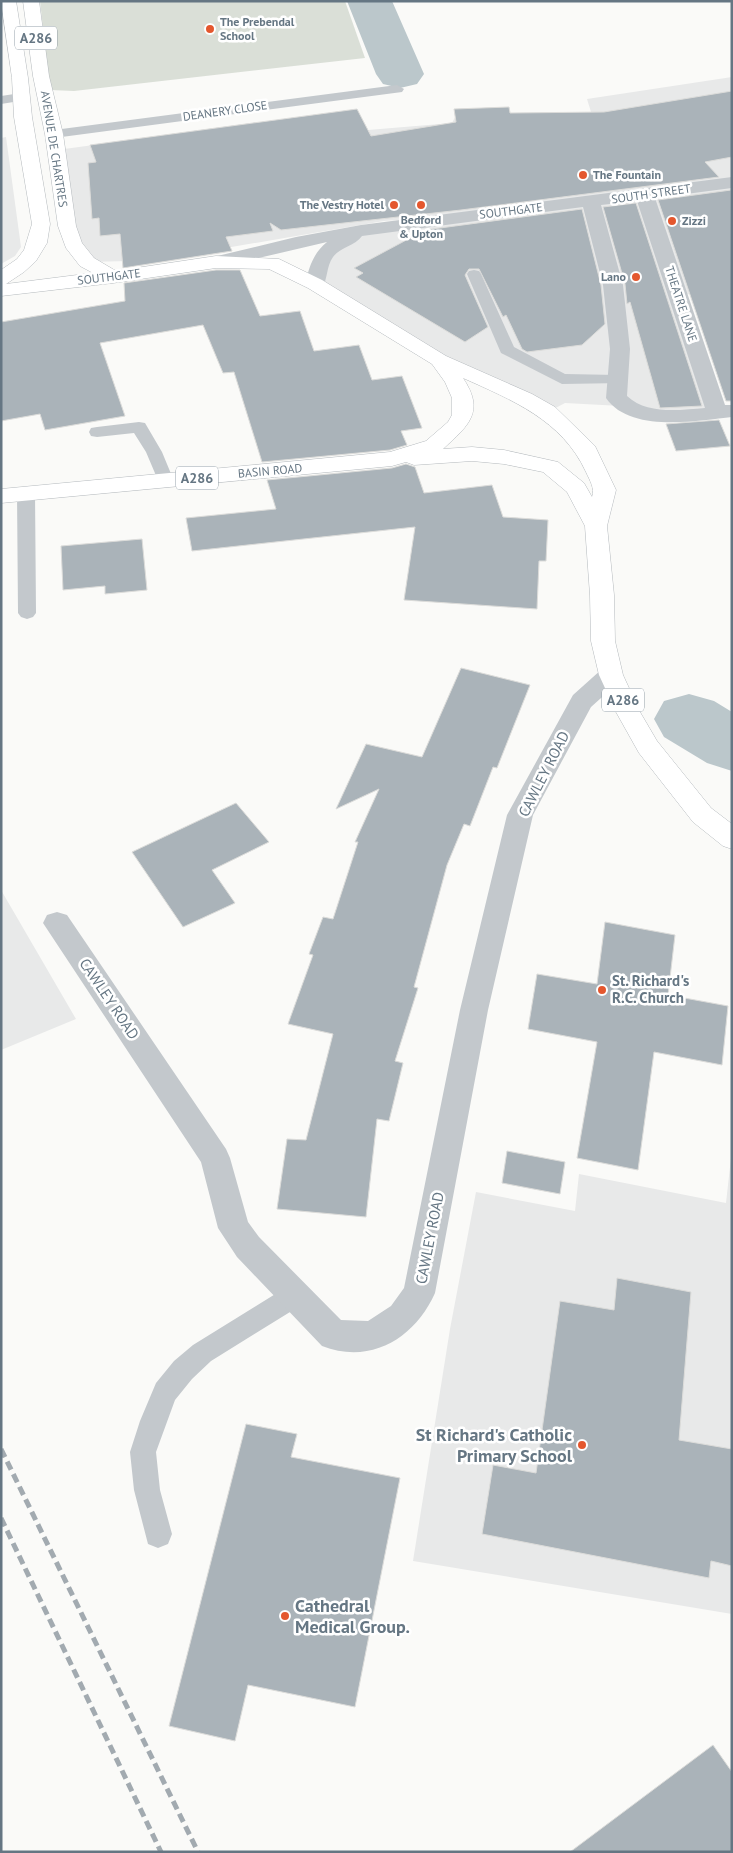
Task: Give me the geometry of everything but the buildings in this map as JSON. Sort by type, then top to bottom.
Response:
[{"type":"main road","name":"AVENUE DE CHARTRES","points":[[1,280],[31,257],[40,239],[41,224],[8,1]]},
{"type":"main road","name":"AVENUE DE CHARTRES","points":[[31,1],[41,76],[54,134],[65,212],[73,244],[87,262],[113,277]]},
{"type":"main road","name":"SOUTHGATE","points":[[1,290],[113,277],[216,262],[272,264],[315,284],[439,360]]},
{"type":"main road","name":"BASIN ROAD","points":[[1,496],[392,459],[434,446],[456,426],[463,415],[462,398],[455,382],[439,360]]},
{"type":"main road","name":"A286","points":[[439,360],[524,398],[548,412],[587,451],[605,490],[596,526],[602,595],[602,641],[612,675],[628,712],[648,748],[702,815],[732,839]]},
{"type":"main road","name":"A286","points":[[392,459],[472,454],[504,457],[550,467],[576,488],[596,526]]},
{"type":"street","name":"SOUTH STREET","points":[[570,204],[645,196],[732,182]]},
{"type":"street","name":"THEATRE LANE","points":[[645,196],[724,412]]},
{"type":"street","points":[[591,201],[613,285],[620,349],[616,398],[621,406],[641,413],[674,415],[724,412]]},
{"type":"street","name":"SOUTHGATE","points":[[216,262],[306,241],[364,231],[570,204]]},
{"type":"street","name":"SOUTHGATE","points":[[315,284],[320,261],[332,246],[364,231]]},
{"type":"street","name":"CAWLEY ROAD","points":[[57,923],[215,1158],[234,1228],[248,1247],[334,1335],[372,1336],[402,1318],[419,1293],[474,1010],[520,815],[582,701],[612,675]]},
{"type":"lane","name":"DEANERY CLOSE","points":[[54,134],[396,89]]},
{"type":"lane","points":[[1,100],[21,97]]},
{"type":"lane","points":[[474,274],[507,350],[562,379],[617,380]]},
{"type":"lane","points":[[97,432],[139,427],[154,452],[166,481]]},
{"type":"lane","points":[[26,493],[27,613]]},
{"type":"lane","points":[[158,1534],[147,1490],[143,1452],[153,1420],[165,1392],[183,1370],[202,1353],[294,1296]]},
{"type":"shaded area","name":"The Prebendal School","points":[[40,1],[345,1],[365,58],[74,91],[50,90]]},
{"type":"shaded area","points":[[732,77],[732,291],[678,295],[717,412],[674,415],[621,406],[565,403],[548,412],[439,360],[315,284],[320,261],[364,231],[480,214],[384,221],[208,251],[129,261],[87,262],[73,244],[57,150],[357,109],[368,130],[452,123],[455,117],[454,109],[509,107],[511,115],[566,115],[566,112],[591,112],[587,99]]},
{"type":"shaded area","points":[[6,137],[21,247],[15,256],[1,264],[1,138]]},
{"type":"shaded area","points":[[1,890],[76,1019],[1,1050]]},
{"type":"shaded area","name":"St Richard's Catholic Primary School","points":[[732,1149],[732,1614],[413,1561],[450,1329],[476,1192],[575,1211],[579,1174],[726,1203]]},
{"type":"waterway","points":[[369,1],[400,74]]},
{"type":"waterway","points":[[392,74],[400,74]]},
{"type":"waterway","points":[[689,719],[732,745]]},
{"type":"railway","points":[[1,1449],[198,1852]]},
{"type":"railway","points":[[1,1518],[161,1852]]},
{"type":"place","name":"The Prebendal School","points":[[210,29]]},
{"type":"place","name":"The Fountain","points":[[583,175]]},
{"type":"place","name":"The Vestry Hotel","points":[[394,205]]},
{"type":"place","name":"Bedford & Upton","points":[[421,205]]},
{"type":"place","name":"Zizzi","points":[[672,221]]},
{"type":"place","name":"Lano","points":[[636,277]]},
{"type":"place","name":"St. Richard's R.C. Church","points":[[602,990]]},
{"type":"place","name":"St Richard's Catholic Primary School","points":[[582,1445]]},
{"type":"place","name":"Cathedral Medical Group.","points":[[285,1616]]}]
